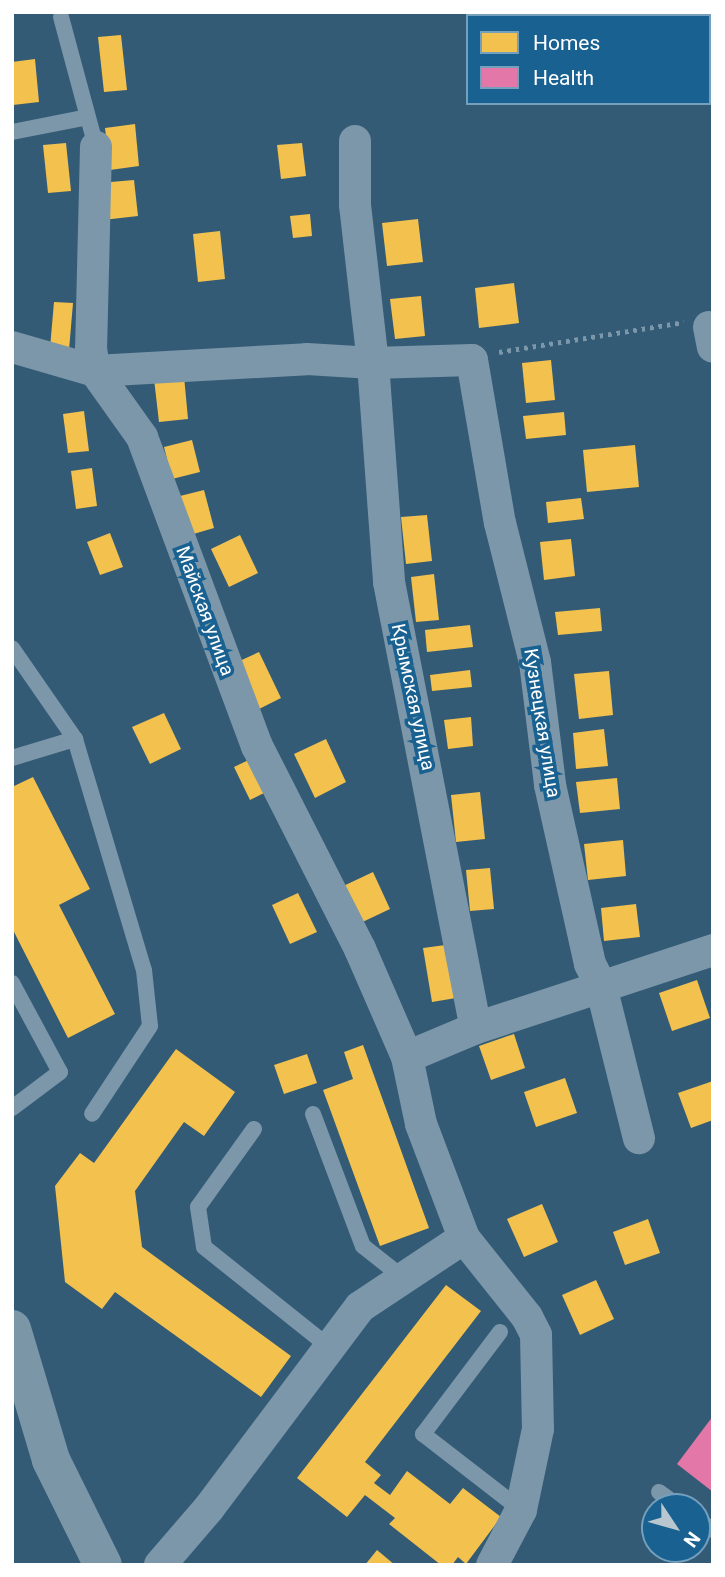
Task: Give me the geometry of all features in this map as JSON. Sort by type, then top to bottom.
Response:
[{"type":"main road","points":[[12,1329],[51,1460],[103,1565]]},
{"type":"street","name":"Крымская улица","points":[[355,141],[355,205],[373,363],[389,582],[476,1028]]},
{"type":"street","name":"Майская улица","points":[[96,147],[91,349],[95,371],[142,437],[257,746],[360,949],[407,1057],[421,1124],[464,1238],[527,1317],[536,1335],[538,1429],[521,1510],[492,1565]]},
{"type":"street","points":[[12,347],[95,371],[307,359],[373,363],[472,360]]},
{"type":"street","name":"Кузнецкая улица","points":[[472,360],[500,523],[536,662],[550,786],[590,964],[601,986],[639,1138]]},
{"type":"street","points":[[407,1057],[476,1028],[713,950]]},
{"type":"street","points":[[160,1565],[209,1508],[328,1346],[360,1307],[464,1238]]},
{"type":"lane","points":[[61,17],[96,147]]},
{"type":"lane","points":[[12,132],[88,117]]},
{"type":"lane","points":[[12,648],[75,739],[144,970],[150,1026],[92,1114]]},
{"type":"lane","points":[[12,758],[75,739]]},
{"type":"lane","points":[[12,983],[60,1072],[12,1108]]},
{"type":"lane","points":[[313,1114],[363,1245],[402,1277]]},
{"type":"lane","points":[[254,1129],[198,1207],[204,1247],[328,1346]]},
{"type":"lane","points":[[500,1332],[423,1434],[521,1510]]},
{"type":"path","points":[[472,360],[511,348],[626,335],[691,320],[711,337]]},
{"type":"building: Homes","points":[[121,35],[127,90],[104,92],[98,37]]},
{"type":"building: Homes","points":[[35,59],[39,102],[13,105],[12,62]]},
{"type":"building: Homes","points":[[135,124],[139,166],[110,170],[105,128]]},
{"type":"building: Homes","points":[[66,143],[71,191],[48,193],[43,145]]},
{"type":"building: Homes","points":[[302,143],[306,176],[281,179],[277,145]]},
{"type":"building: Homes","points":[[134,180],[138,216],[103,220],[99,183]]},
{"type":"building: Homes","points":[[310,214],[312,236],[293,238],[290,216]]},
{"type":"building: Homes","points":[[418,219],[423,262],[387,266],[382,223]]},
{"type":"building: Homes","points":[[220,231],[225,279],[198,282],[193,234]]},
{"type":"building: Homes","points":[[514,283],[519,323],[479,328],[475,288]]},
{"type":"building: Homes","points":[[421,296],[425,336],[395,339],[390,299]]},
{"type":"building: Homes","points":[[54,302],[73,303],[69,350],[50,348]]},
{"type":"building: Homes","points":[[551,360],[555,400],[526,403],[522,363]]},
{"type":"building: Homes","points":[[184,376],[188,419],[159,422],[154,379]]},
{"type":"building: Homes","points":[[84,411],[89,451],[68,453],[63,414]]},
{"type":"building: Homes","points":[[564,412],[566,435],[526,439],[523,416]]},
{"type":"building: Homes","points":[[192,440],[200,472],[172,479],[164,447]]},
{"type":"building: Homes","points":[[635,445],[639,487],[587,492],[583,450]]},
{"type":"building: Homes","points":[[92,468],[97,506],[76,509],[71,471]]},
{"type":"building: Homes","points":[[204,490],[214,528],[190,535],[180,496]]},
{"type":"building: Homes","points":[[581,498],[584,519],[548,523],[546,502]]},
{"type":"building: Homes","points":[[427,515],[432,561],[406,564],[401,517]]},
{"type":"building: Homes","points":[[110,533],[123,567],[100,575],[87,542]]},
{"type":"building: Homes","points":[[240,535],[258,573],[229,587],[211,549]]},
{"type":"building: Homes","points":[[571,539],[575,576],[544,580],[540,542]]},
{"type":"building: Homes","points":[[434,574],[439,620],[416,622],[411,577]]},
{"type":"building: Homes","points":[[600,608],[602,631],[558,635],[555,612]]},
{"type":"building: Homes","points":[[470,625],[473,647],[427,652],[425,630]]},
{"type":"building: Homes","points":[[259,652],[281,698],[255,711],[233,664]]},
{"type":"building: Homes","points":[[470,670],[472,687],[432,691],[430,675]]},
{"type":"building: Homes","points":[[609,671],[613,715],[579,719],[574,674]]},
{"type":"building: Homes","points":[[164,713],[181,749],[150,764],[132,727]]},
{"type":"building: Homes","points":[[471,717],[473,746],[448,749],[444,720]]},
{"type":"building: Homes","points":[[604,729],[608,766],[576,769],[573,733]]},
{"type":"building: Homes","points":[[326,739],[346,782],[315,798],[294,754]]},
{"type":"building: Homes","points":[[257,756],[272,789],[250,800],[234,767]]},
{"type":"building: Homes","points":[[33,777],[90,889],[59,905],[115,1014],[68,1038],[12,928],[12,787]]},
{"type":"building: Homes","points":[[617,778],[620,809],[580,813],[576,782]]},
{"type":"building: Homes","points":[[480,792],[485,839],[456,842],[451,795]]},
{"type":"building: Homes","points":[[623,840],[626,876],[588,880],[584,844]]},
{"type":"building: Homes","points":[[490,868],[494,909],[470,911],[466,870]]},
{"type":"building: Homes","points":[[373,872],[390,909],[354,926],[337,889]]},
{"type":"building: Homes","points":[[298,893],[317,932],[290,944],[272,905]]},
{"type":"building: Homes","points":[[636,904],[640,937],[604,941],[601,908]]},
{"type":"building: Homes","points":[[453,944],[462,997],[432,1002],[423,948]]},
{"type":"building: Homes","points":[[697,980],[710,1018],[672,1031],[659,993]]},
{"type":"building: Homes","points":[[514,1034],[525,1068],[491,1080],[479,1046]]},
{"type":"building: Homes","points":[[363,1045],[429,1228],[380,1246],[323,1090],[353,1079],[344,1052]]},
{"type":"building: Homes","points":[[176,1049],[235,1092],[204,1136],[184,1122],[135,1191],[142,1247],[291,1356],[261,1397],[115,1292],[102,1309],[65,1282],[55,1186],[80,1153],[94,1163]]},
{"type":"building: Homes","points":[[307,1054],[317,1083],[284,1094],[274,1065]]},
{"type":"building: Homes","points":[[565,1078],[577,1113],[536,1127],[524,1092]]},
{"type":"building: Homes","points":[[713,1081],[713,1120],[691,1128],[678,1093]]},
{"type":"building: Homes","points":[[542,1204],[558,1242],[524,1257],[507,1219]]},
{"type":"building: Homes","points":[[648,1219],[660,1253],[625,1265],[613,1232]]},
{"type":"building: Homes","points":[[596,1280],[614,1319],[580,1335],[562,1295]]},
{"type":"building: Homes","points":[[446,1285],[481,1311],[365,1462],[381,1475],[374,1483],[390,1495],[407,1471],[450,1504],[463,1488],[501,1517],[466,1564],[458,1557],[452,1565],[441,1565],[389,1524],[395,1518],[365,1495],[347,1517],[297,1478]]},
{"type":"building: Homes","points":[[377,1550],[395,1565],[365,1565]]},
{"type":"building: Health","points":[[713,1416],[713,1492],[677,1464]]}]
